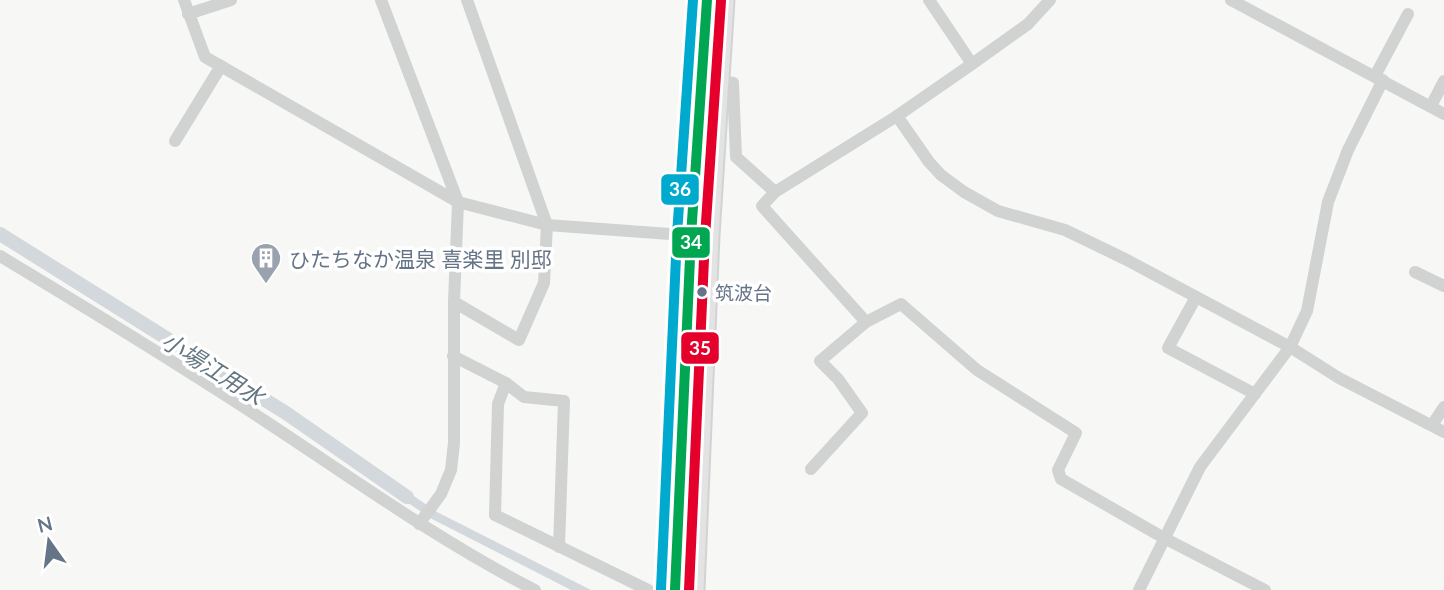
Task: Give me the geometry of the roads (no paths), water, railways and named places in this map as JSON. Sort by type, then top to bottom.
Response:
[{"type":"highway","points":[[694,590],[707,0]]},
{"type":"highway","points":[[676,590],[700,236],[719,81],[724,0]]},
{"type":"street","points":[[184,0],[205,57],[458,202],[547,225],[700,236]]},
{"type":"street","points":[[188,14],[231,0]]},
{"type":"street","points":[[381,0],[458,202],[453,356],[454,443],[451,470],[441,494],[419,524]]},
{"type":"street","points":[[454,302],[519,340],[544,283],[547,225],[467,0]]},
{"type":"street","points":[[929,0],[972,64]]},
{"type":"street","points":[[866,322],[762,205],[775,192],[897,116],[972,64],[1028,24],[1050,0]]},
{"type":"street","points":[[1231,0],[1444,114]]},
{"type":"street","points":[[1139,590],[1200,467],[1290,347],[1307,312],[1328,202],[1408,14]]},
{"type":"street","points":[[175,141],[220,66]]},
{"type":"street","points":[[719,81],[733,83],[736,157],[775,192]]},
{"type":"street","points":[[1431,106],[1444,81]]},
{"type":"street","points":[[897,116],[929,162],[964,192],[998,211],[1065,230],[1125,259],[1444,432]]},
{"type":"street","points":[[0,256],[239,404],[419,524],[521,587],[535,590]]},
{"type":"street","points":[[1415,272],[1444,286]]},
{"type":"street","points":[[1196,297],[1168,348],[1255,394]]},
{"type":"street","points":[[811,469],[862,413],[838,379],[820,361],[866,322],[901,304],[977,370],[1076,433],[1058,471],[1061,479],[1164,538],[1265,590]]},
{"type":"street","points":[[453,356],[506,383],[524,397],[564,401],[559,547]]},
{"type":"street","points":[[506,383],[498,404],[495,515],[648,590]]},
{"type":"street","points":[[1432,425],[1444,407]]},
{"type":"waterway","name":"小場江用水","points":[[0,234],[286,413],[407,497]]},
{"type":"place","name":"ひたちなか温泉 喜楽里 別邸","points":[[266,285]]},
{"type":"place","name":"筑波台","points":[[702,292]]}]
